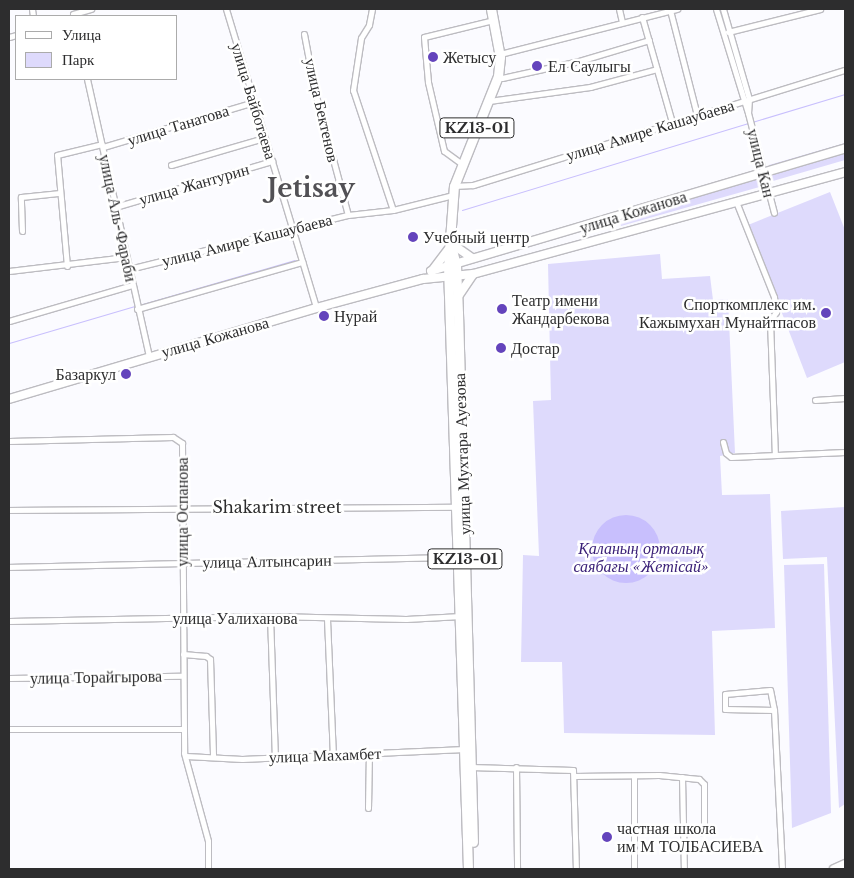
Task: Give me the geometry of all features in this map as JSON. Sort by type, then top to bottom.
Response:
[{"type":"main road","name":"улица Мухтара Ауезова","points":[[474,869],[467,749],[452,246],[454,190],[462,164],[498,76],[500,54],[491,9]]},
{"type":"main road","name":"улица Мухтара Ауезова","points":[[454,295],[456,507],[462,557]]},
{"type":"main road","name":"улица Мухтара Ауезова","points":[[468,767],[468,869]]},
{"type":"street","points":[[73,13],[91,9]]},
{"type":"street","name":"улица Байботаева","points":[[226,9],[316,308]]},
{"type":"street","points":[[372,9],[369,25],[361,38],[353,90],[393,210]]},
{"type":"street","points":[[620,9],[622,22]]},
{"type":"street","points":[[500,54],[666,10],[677,9]]},
{"type":"street","name":"улица Кан","points":[[716,9],[742,101],[748,113],[774,213]]},
{"type":"street","name":"улица Кан","points":[[722,9],[749,98],[748,113]]},
{"type":"street","points":[[728,32],[820,9]]},
{"type":"street","points":[[666,10],[697,115]]},
{"type":"street","points":[[642,17],[672,122]]},
{"type":"street","points":[[462,164],[444,150],[428,82],[424,37],[494,20]]},
{"type":"street","name":"улица Бектенов","points":[[304,34],[315,92],[348,215]]},
{"type":"street","points":[[498,76],[579,60],[649,40]]},
{"type":"street","points":[[489,101],[590,87],[657,70]]},
{"type":"street","name":"улица Амире Кашаубаева","points":[[129,268],[292,231],[348,215],[393,210],[749,98],[845,70]]},
{"type":"street","name":"улица Аль-Фараби","points":[[87,80],[149,356]]},
{"type":"street","name":"улица Танатова","points":[[58,193],[59,153],[102,146],[254,102]]},
{"type":"street","points":[[171,166],[264,138]]},
{"type":"street","name":"улица Кожанова","points":[[426,279],[431,271],[452,266],[472,258],[588,226],[764,171],[845,148]]},
{"type":"street","name":"улица Жантурин","points":[[115,207],[272,161]]},
{"type":"street","name":"улица Кожанова","points":[[9,399],[316,308],[426,279],[473,274],[737,204],[845,172]]},
{"type":"street","points":[[22,231],[20,197],[58,193],[67,266]]},
{"type":"street","points":[[737,204],[774,297],[776,312],[770,322],[775,455]]},
{"type":"street","points":[[588,226],[593,241]]},
{"type":"street","points":[[431,271],[452,246],[472,258]]},
{"type":"street","points":[[9,271],[67,266],[126,257]]},
{"type":"street","points":[[137,309],[302,262]]},
{"type":"street","points":[[426,279],[443,285],[454,295],[473,274]]},
{"type":"street","points":[[9,321],[132,285]]},
{"type":"street","points":[[815,400],[845,398]]},
{"type":"street","name":"улица Оспанова","points":[[9,441],[178,438],[182,443],[183,729],[186,756],[208,841],[208,869]]},
{"type":"street","points":[[723,442],[728,457],[845,452]]},
{"type":"street","name":"Shakarim street","points":[[9,510],[456,507]]},
{"type":"street","name":"улица Алтынсарин","points":[[9,567],[462,557]]},
{"type":"street","points":[[270,616],[275,757]]},
{"type":"street","name":"улица Уалиханова","points":[[9,621],[270,616],[328,619],[464,616]]},
{"type":"street","points":[[328,619],[333,755]]},
{"type":"street","points":[[183,654],[206,656],[210,659],[213,757]]},
{"type":"street","name":"улица Торайгырова","points":[[9,678],[183,676]]},
{"type":"street","points":[[774,710],[725,709],[724,694],[770,690],[774,710],[782,869]]},
{"type":"street","points":[[9,729],[183,729]]},
{"type":"street","name":"улица Махамбет","points":[[186,756],[275,757],[467,749]]},
{"type":"street","points":[[368,808],[369,753]]},
{"type":"street","points":[[468,767],[571,769],[574,776],[576,869]]},
{"type":"street","points":[[516,767],[517,869]]},
{"type":"street","points":[[574,776],[698,778],[704,784],[704,828],[701,832],[683,832]]},
{"type":"street","points":[[634,776],[634,869]]},
{"type":"street","points":[[682,777],[684,869]]},
{"type":"street","points":[[834,869],[845,864]]},
{"type":"green space","points":[[845,143],[845,160],[773,181],[769,165]]},
{"type":"green space","points":[[759,170],[763,186],[621,226],[617,211]]},
{"type":"green space","points":[[830,192],[845,230],[845,362],[807,378],[748,225]]},
{"type":"green space","name":"Қаланың орталық саябағы «Жетісай»","points":[[660,254],[662,279],[710,276],[713,300],[728,299],[735,453],[720,456],[722,495],[770,494],[775,628],[712,631],[715,735],[564,733],[562,662],[521,662],[523,555],[539,556],[533,401],[551,400],[548,264]]},
{"type":"green space","points":[[845,507],[845,804],[839,808],[827,557],[783,559],[781,511]]},
{"type":"green space","points":[[824,564],[831,813],[792,828],[784,565]]},
{"type":"shaded area","points":[[626,515],[639,517],[650,525],[658,536],[660,549],[658,562],[650,573],[639,581],[626,583],[613,581],[602,573],[594,562],[592,549],[594,536],[602,525],[613,517]]},
{"type":"waterway","points":[[752,122],[845,94]]},
{"type":"waterway","points":[[462,210],[749,123]]},
{"type":"waterway","points":[[139,305],[295,260]]},
{"type":"waterway","points":[[9,343],[135,306]]},
{"type":"place","name":"Жетысу","points":[[433,57]]},
{"type":"place","name":"Ел Саулыгы","points":[[537,66]]},
{"type":"place","name":"Учебный центр","points":[[413,237]]},
{"type":"place","name":"Театр имени Жандарбекова","points":[[502,309]]},
{"type":"place","name":"Спорткомплекс им. Кажымухан Мунайтпасов","points":[[826,313]]},
{"type":"place","name":"Нурай","points":[[324,316]]},
{"type":"place","name":"Достар","points":[[501,348]]},
{"type":"place","name":"Базаркул","points":[[126,374]]},
{"type":"place","name":"частная школа им М ТОЛБАСИЕВА","points":[[607,837]]},
{"type":"district","name":"Jetisay","points":[[311,189]]}]
